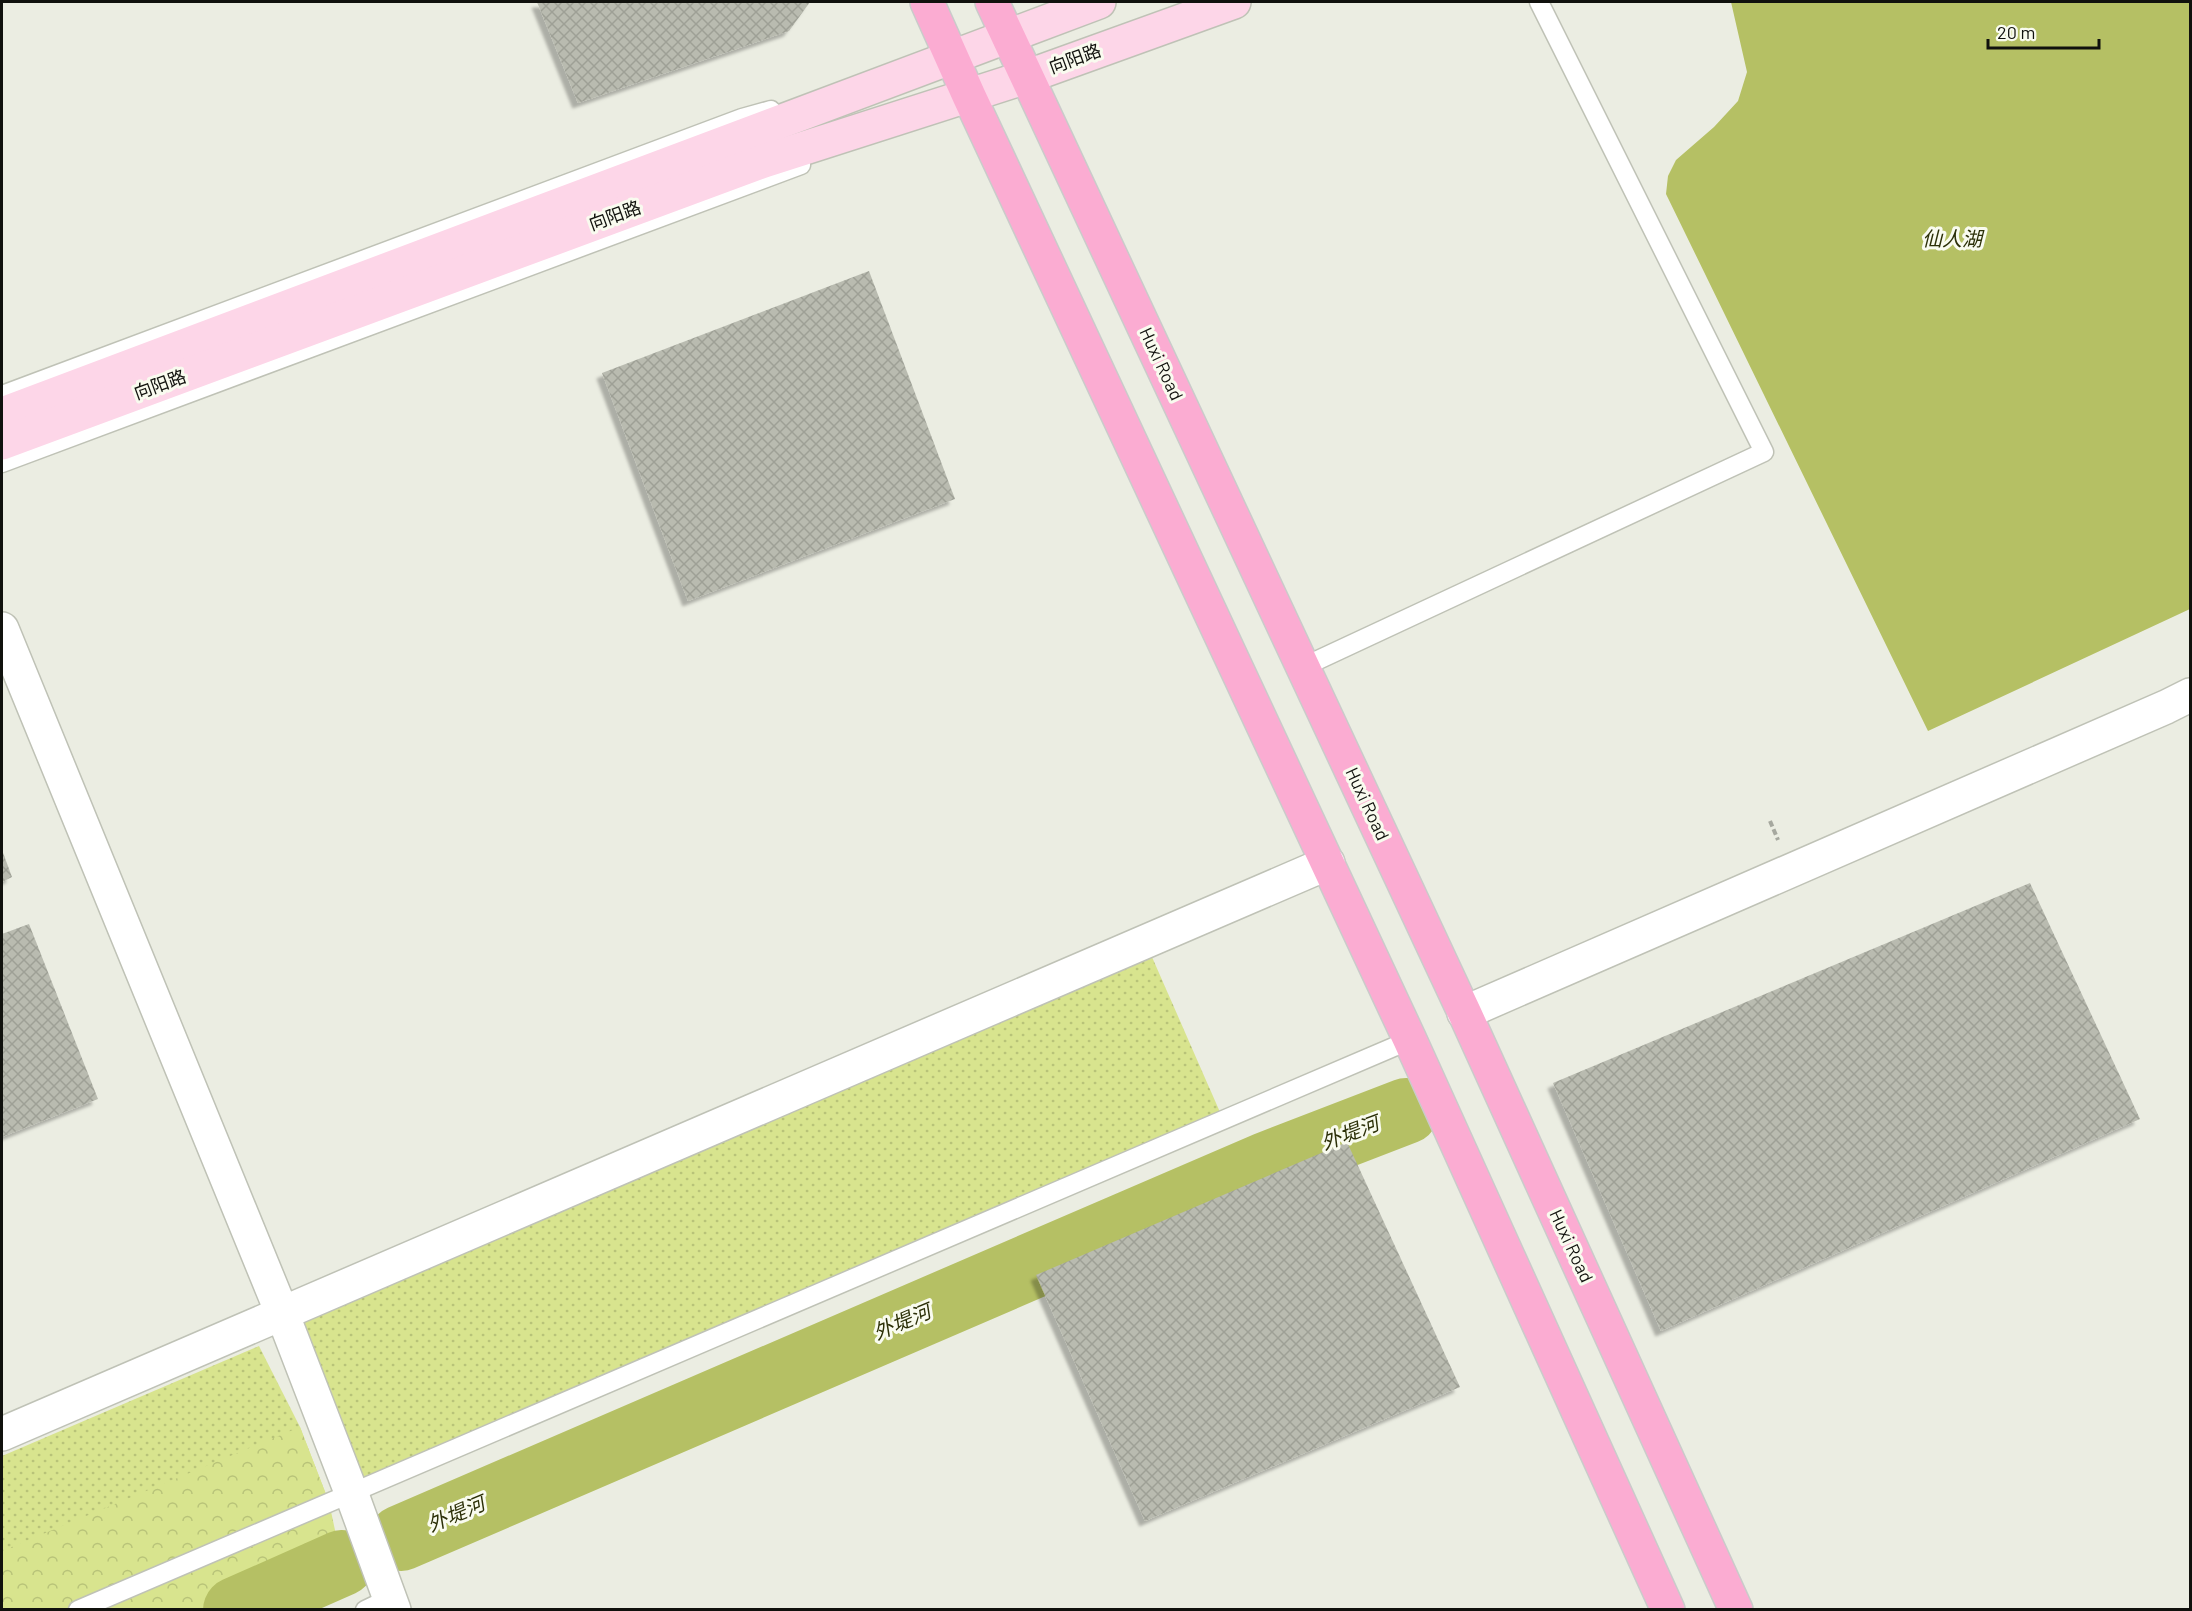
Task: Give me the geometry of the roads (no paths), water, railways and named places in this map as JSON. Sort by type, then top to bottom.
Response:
[{"type":"main road","points":[[927,2],[1410,1040],[1668,1610]]},
{"type":"main road","name":"Huxi Road","points":[[992,2],[1304,667],[1737,1610]]},
{"type":"main road","name":"向阳路","points":[[2,414],[1099,2]]},
{"type":"main road","name":"向阳路","points":[[2,443],[764,160],[969,96],[1234,2]]},
{"type":"street","points":[[2,629],[282,1313],[351,1492],[383,1606]]},
{"type":"street","points":[[1464,1013],[2145,717],[2190,695]]},
{"type":"street","points":[[2,1434],[1328,863]]},
{"type":"lane","points":[[1304,667],[1764,452],[1539,2]]},
{"type":"lane","points":[[2,395],[742,118],[951,57]]},
{"type":"lane","points":[[2,463],[764,180],[969,96]]},
{"type":"lane","points":[[78,1610],[1410,1040]]},
{"type":"water","name":"仙人湖","points":[[1731,2],[2190,2],[2190,609],[1928,731],[1666,194],[1668,176],[1676,160],[1714,127],[1738,101],[1747,72]]},
{"type":"waterway","name":"外堤河","points":[[401,1538],[1266,1165],[1406,1111]]},
{"type":"waterway","name":"外堤河","points":[[236,1610],[342,1563]]}]
